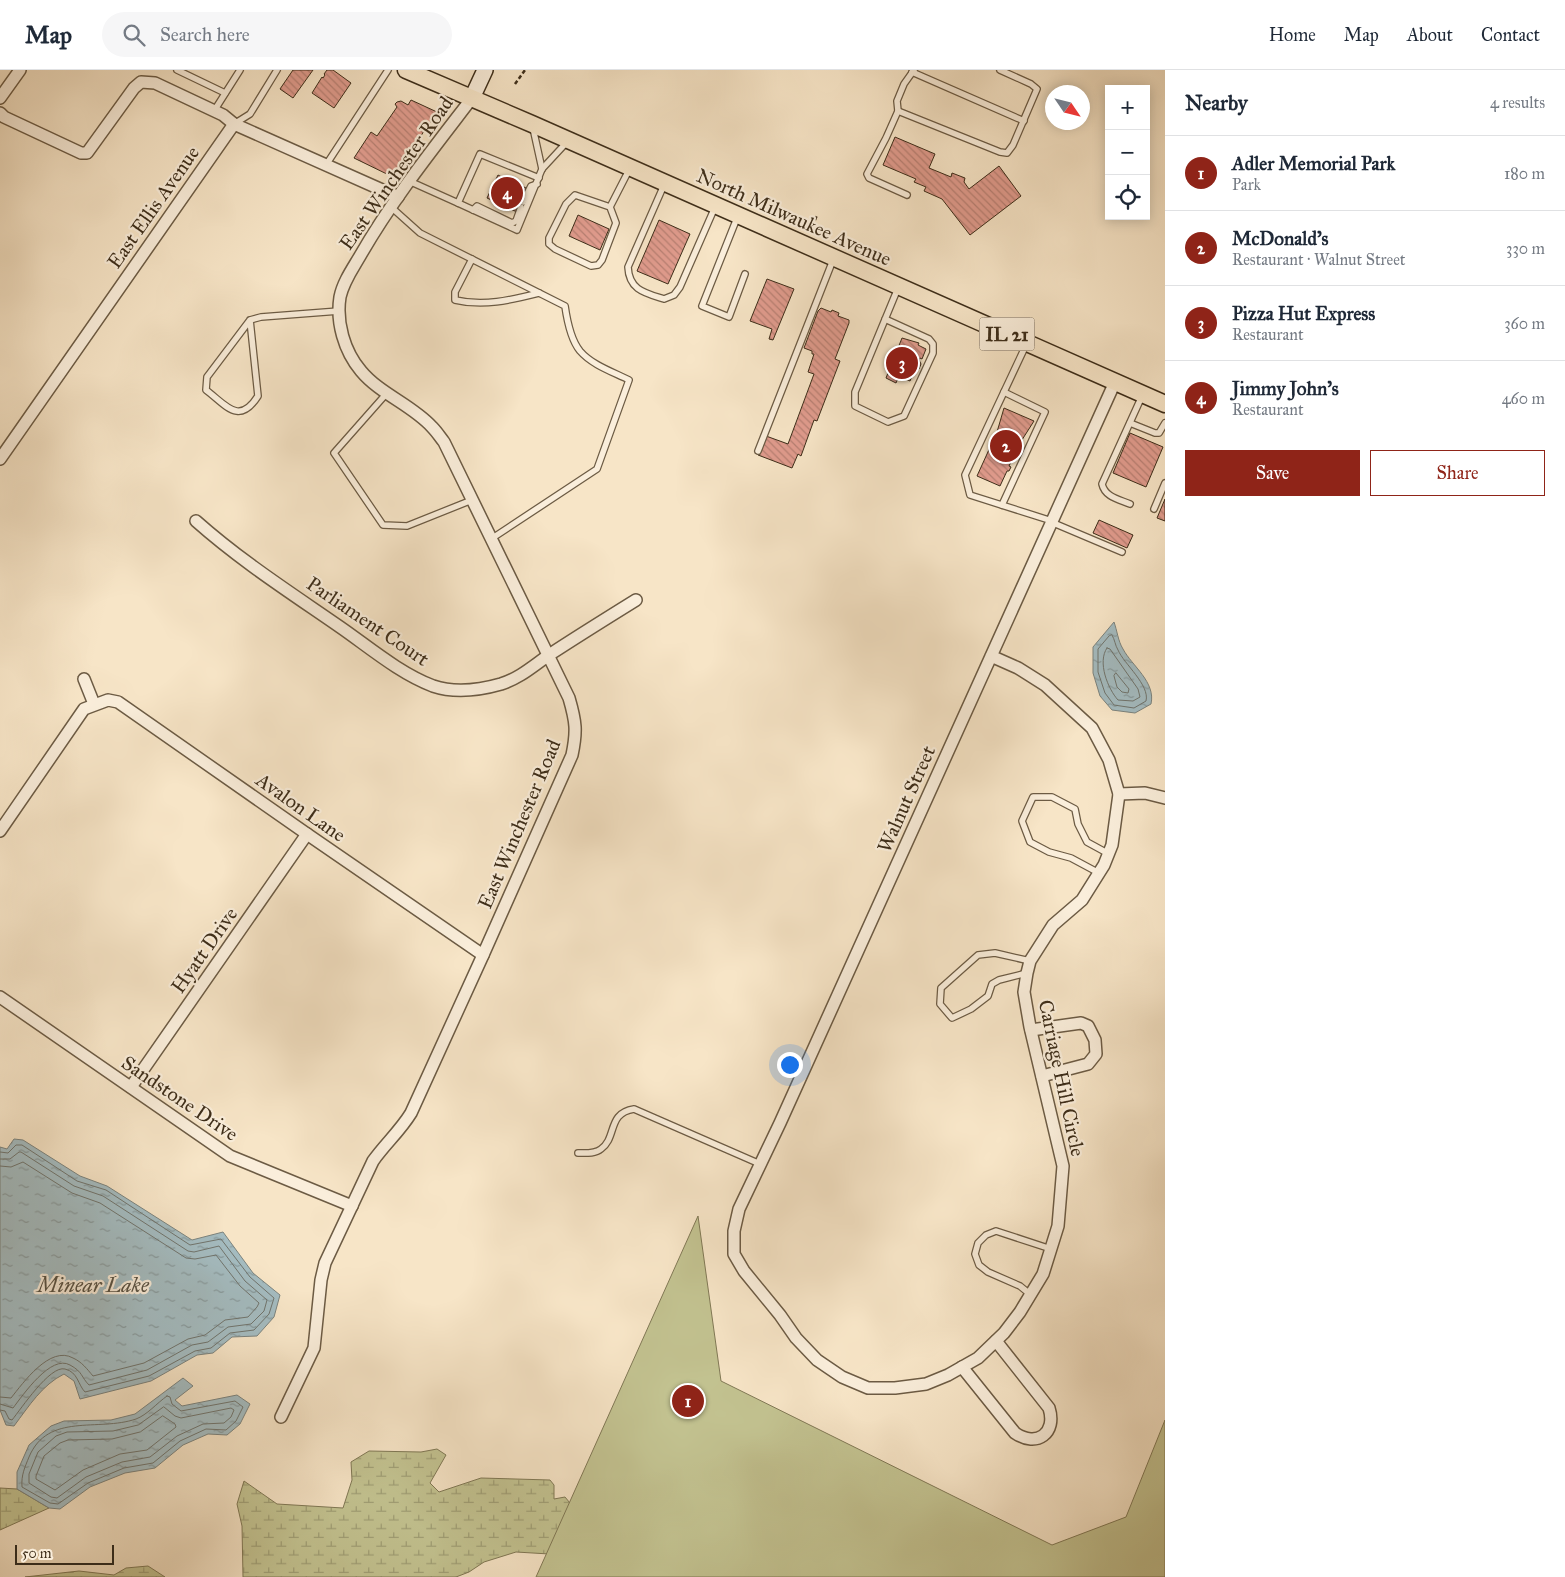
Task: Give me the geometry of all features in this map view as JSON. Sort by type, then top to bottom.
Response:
[{"type":"main road","name":"North Milwaukee Avenue","points":[[406,70],[569,140],[1165,404]]},
{"type":"main road","points":[[472,98],[485,70]]},
{"type":"street","points":[[0,98],[20,70]]},
{"type":"street","points":[[0,113],[81,152],[87,153],[134,88],[141,82],[155,83],[214,110],[234,124],[398,196]]},
{"type":"street","name":"East Winchester Road","points":[[281,1417],[314,1348],[321,1280],[325,1263],[373,1161],[382,1148],[403,1127],[411,1113],[484,955],[572,755],[576,738],[576,721],[569,698],[444,442],[432,426],[361,372],[350,356],[343,338],[339,311],[341,295],[348,277],[398,196],[472,98]]},
{"type":"street","name":"East Ellis Avenue","points":[[0,459],[234,124]]},
{"type":"street","name":"Walnut Street","points":[[734,1231],[739,1209],[783,1116],[1115,382]]},
{"type":"street","name":"Parliament Court","points":[[196,521],[226,548],[383,657],[415,678],[435,686],[456,689],[478,689],[502,684],[526,672],[636,600]]},
{"type":"street","name":"Carriage Hill Circle","points":[[734,1231],[734,1254],[744,1272],[796,1338],[818,1360],[842,1377],[868,1388],[895,1388],[926,1384],[948,1375],[978,1358],[1004,1333],[1032,1295],[1043,1274],[1058,1226],[1063,1166],[1031,1030],[1024,992],[1027,973],[1030,961],[1052,926],[1082,900],[1100,873],[1112,845],[1119,794],[1109,760],[1092,728],[1045,685],[1018,668],[991,656]]},
{"type":"street","points":[[0,831],[84,709],[94,704],[84,679]]},
{"type":"street","name":"Avalon Lane","points":[[94,704],[108,700],[118,702],[484,955]]},
{"type":"street","points":[[1119,794],[1145,792],[1165,798]]},
{"type":"street","name":"Hyatt Drive","points":[[131,1087],[307,834]]},
{"type":"street","name":"Sandstone Drive","points":[[0,997],[230,1156],[352,1206]]},
{"type":"street","points":[[1031,1030],[1081,1023],[1088,1026],[1094,1040],[1096,1054],[1088,1064],[1042,1076]]},
{"type":"street","points":[[962,1367],[1015,1433],[1023,1439],[1032,1440],[1040,1438],[1051,1425],[1052,1416],[1049,1408],[996,1341]]},
{"type":"lane","points":[[177,70],[225,93]]},
{"type":"lane","points":[[214,110],[240,70]]},
{"type":"lane","points":[[234,124],[250,114],[277,70]]},
{"type":"lane","points":[[326,165],[388,70]]},
{"type":"lane","points":[[898,111],[1000,152],[1008,153],[1024,121],[1036,89],[1031,84],[1000,70]]},
{"type":"lane","points":[[907,194],[870,178],[867,174],[898,111],[897,101],[904,84],[913,71],[1024,121]]},
{"type":"lane","points":[[532,124],[542,169]]},
{"type":"lane","points":[[409,181],[517,230],[542,169],[569,140]]},
{"type":"lane","points":[[458,203],[480,154],[538,181]]},
{"type":"lane","points":[[610,207],[575,196],[566,204],[549,238],[549,244],[555,250],[592,266],[598,265],[602,260],[616,223],[610,207],[630,168]]},
{"type":"lane","points":[[473,210],[477,206],[512,223],[516,221],[531,186],[538,181]]},
{"type":"lane","points":[[665,183],[628,267],[628,276],[633,285],[651,295],[664,299],[674,295],[680,287],[716,205]]},
{"type":"lane","points":[[391,207],[420,233],[565,306],[567,323],[580,351],[596,364],[629,380],[597,469],[491,539]]},
{"type":"lane","points":[[738,215],[702,306],[729,317],[745,274]]},
{"type":"lane","points":[[758,451],[834,258]]},
{"type":"lane","points":[[472,259],[455,292],[455,300],[468,303],[505,302],[539,293]]},
{"type":"lane","points":[[886,319],[929,339],[933,344],[932,353],[904,416],[888,422],[855,406],[855,392],[899,286]]},
{"type":"lane","points":[[250,320],[258,396],[251,407],[241,412],[231,410],[206,390],[206,377],[250,320],[261,317],[339,311]]},
{"type":"lane","points":[[1027,343],[965,475],[970,495],[1052,521],[1122,552]]},
{"type":"lane","points":[[1002,505],[1045,412],[1004,392]]},
{"type":"lane","points":[[387,393],[334,453],[382,525],[407,526],[472,500]]},
{"type":"lane","points":[[1130,504],[1104,491],[1102,484],[1143,394]]},
{"type":"lane","points":[[1130,422],[1155,433],[1159,432],[1165,423]]},
{"type":"lane","points":[[1154,509],[1165,483]]},
{"type":"lane","points":[[1100,873],[1071,858],[1049,852],[1030,842],[1022,821],[1033,797],[1052,797],[1075,809],[1078,824],[1087,842],[1108,854]]},
{"type":"lane","points":[[1027,973],[999,980],[992,984],[988,996],[971,1009],[952,1018],[940,1004],[941,988],[978,956],[995,953],[1030,961]]},
{"type":"lane","points":[[578,1153],[588,1154],[601,1150],[620,1114],[634,1109],[760,1164]]},
{"type":"lane","points":[[1032,1295],[1020,1286],[988,1272],[979,1265],[975,1254],[978,1243],[986,1234],[996,1231],[1051,1249]]},
{"type":"path","points":[[515,84],[525,70]]},
{"type":"green space","points":[[698,1216],[721,1381],[1052,1545],[1126,1517],[1165,1420],[1165,1577],[536,1577]]},
{"type":"green space","points":[[437,1449],[446,1455],[430,1483],[439,1492],[481,1478],[550,1480],[554,1485],[554,1499],[565,1497],[575,1509],[566,1555],[516,1552],[484,1562],[469,1572],[456,1577],[243,1577],[242,1526],[237,1504],[244,1481],[277,1504],[343,1508],[352,1480],[351,1462],[369,1451],[421,1452]]},
{"type":"green space","points":[[0,1488],[17,1489],[49,1508],[0,1530]]},
{"type":"green space","points":[[148,1566],[165,1577],[25,1577],[79,1571],[114,1575],[126,1568]]},
{"type":"water","points":[[1114,622],[1121,646],[1147,681],[1152,696],[1151,704],[1135,713],[1112,710],[1100,696],[1093,673],[1093,647]]},
{"type":"water","name":"Minear Lake","points":[[14,1139],[23,1140],[80,1176],[107,1186],[192,1240],[223,1232],[253,1273],[280,1295],[274,1317],[257,1336],[232,1337],[213,1353],[197,1355],[151,1381],[80,1399],[74,1381],[64,1374],[42,1390],[14,1426],[6,1425],[0,1410],[0,1147],[7,1149]]},
{"type":"water","points":[[183,1378],[193,1386],[175,1400],[182,1406],[237,1395],[250,1404],[240,1424],[227,1435],[208,1434],[183,1445],[155,1468],[125,1473],[90,1487],[60,1509],[49,1508],[17,1489],[17,1472],[29,1445],[51,1426],[64,1421],[111,1420],[135,1414]]},
{"type":"building","points":[[293,70],[313,70],[293,98],[280,89]]},
{"type":"building","points":[[327,70],[333,70],[351,83],[334,108],[312,93]]},
{"type":"building","points":[[411,100],[437,112],[393,177],[354,158],[371,132],[377,136],[397,107],[395,104],[401,101],[408,105]]},
{"type":"building","points":[[895,137],[935,154],[929,168],[951,177],[952,173],[965,178],[964,182],[969,189],[999,166],[1021,196],[970,235],[942,199],[924,191],[926,187],[914,182],[916,179],[883,165]]},
{"type":"building","points":[[498,175],[511,182],[513,178],[519,181],[518,184],[526,188],[520,201],[524,203],[517,212],[487,198]]},
{"type":"building","points":[[578,215],[609,229],[600,250],[569,236]]},
{"type":"building","points":[[659,220],[690,234],[668,284],[637,271]]},
{"type":"building","points":[[767,279],[794,289],[773,340],[769,339],[772,329],[750,321]]},
{"type":"building","points":[[821,308],[839,313],[838,316],[849,320],[849,323],[835,359],[840,361],[817,421],[814,420],[801,456],[798,454],[792,468],[758,455],[766,436],[788,444],[814,374],[808,372],[814,354],[812,354],[812,351],[804,348],[818,311]]},
{"type":"building","points":[[902,338],[919,343],[918,345],[926,349],[922,359],[920,358],[919,360],[921,364],[919,369],[915,369],[910,381],[899,376],[896,383],[886,378]]},
{"type":"building","points":[[1004,408],[1034,421],[1020,443],[1022,444],[1020,448],[1018,447],[1009,466],[1011,467],[1000,486],[977,476],[997,432]]},
{"type":"building","points":[[1130,433],[1163,447],[1146,487],[1113,473]]},
{"type":"building","points":[[1165,499],[1165,521],[1157,518]]},
{"type":"building","points":[[1099,520],[1133,535],[1127,548],[1093,533]]},
{"type":"place","name":"Jimmy John's","points":[[507,193]]},
{"type":"place","name":"Pizza Hut Express","points":[[902,363]]},
{"type":"place","name":"McDonald's","points":[[1006,446]]},
{"type":"place","name":"Adler Memorial Park","points":[[688,1401]]}]
